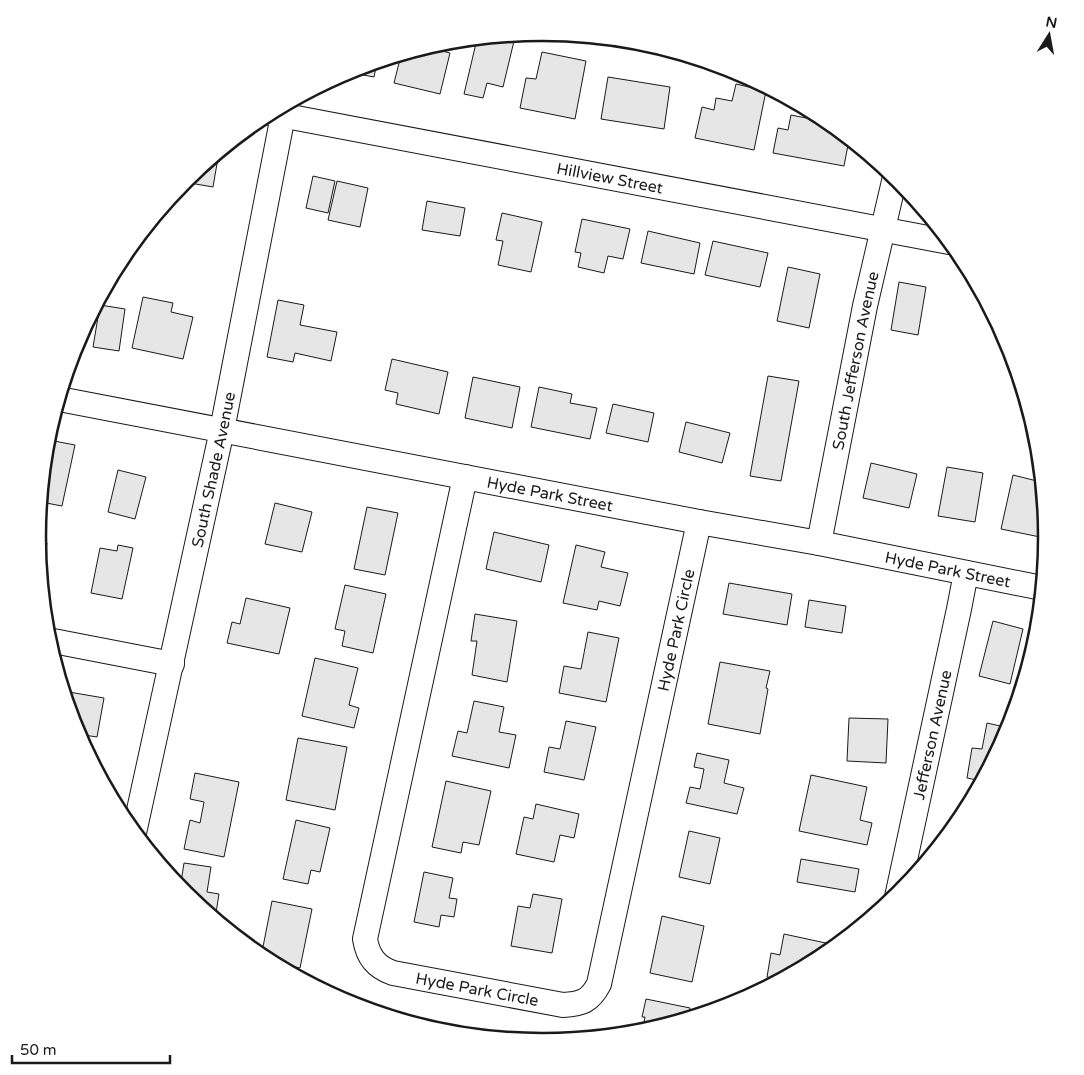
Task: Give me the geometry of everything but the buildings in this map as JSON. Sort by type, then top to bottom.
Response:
[{"type":"street","name":"Hillview Street","points":[[287,112],[940,240]]},
{"type":"street","name":"South Shade Avenue","points":[[136,823],[222,430],[279,117]]},
{"type":"street","name":"South Jefferson Avenue","points":[[820,543],[865,306],[893,187]]},
{"type":"street","name":"Hyde Park Street","points":[[66,400],[699,522],[820,543],[1035,587]]},
{"type":"street","name":"Hyde Park Circle","points":[[465,477],[365,940],[373,961],[384,970],[393,973],[563,1005],[576,1004],[593,994],[599,984],[692,564],[699,522]]},
{"type":"street","name":"Jefferson Avenue","points":[[900,880],[966,573]]},
{"type":"street","points":[[57,642],[172,664]]}]
